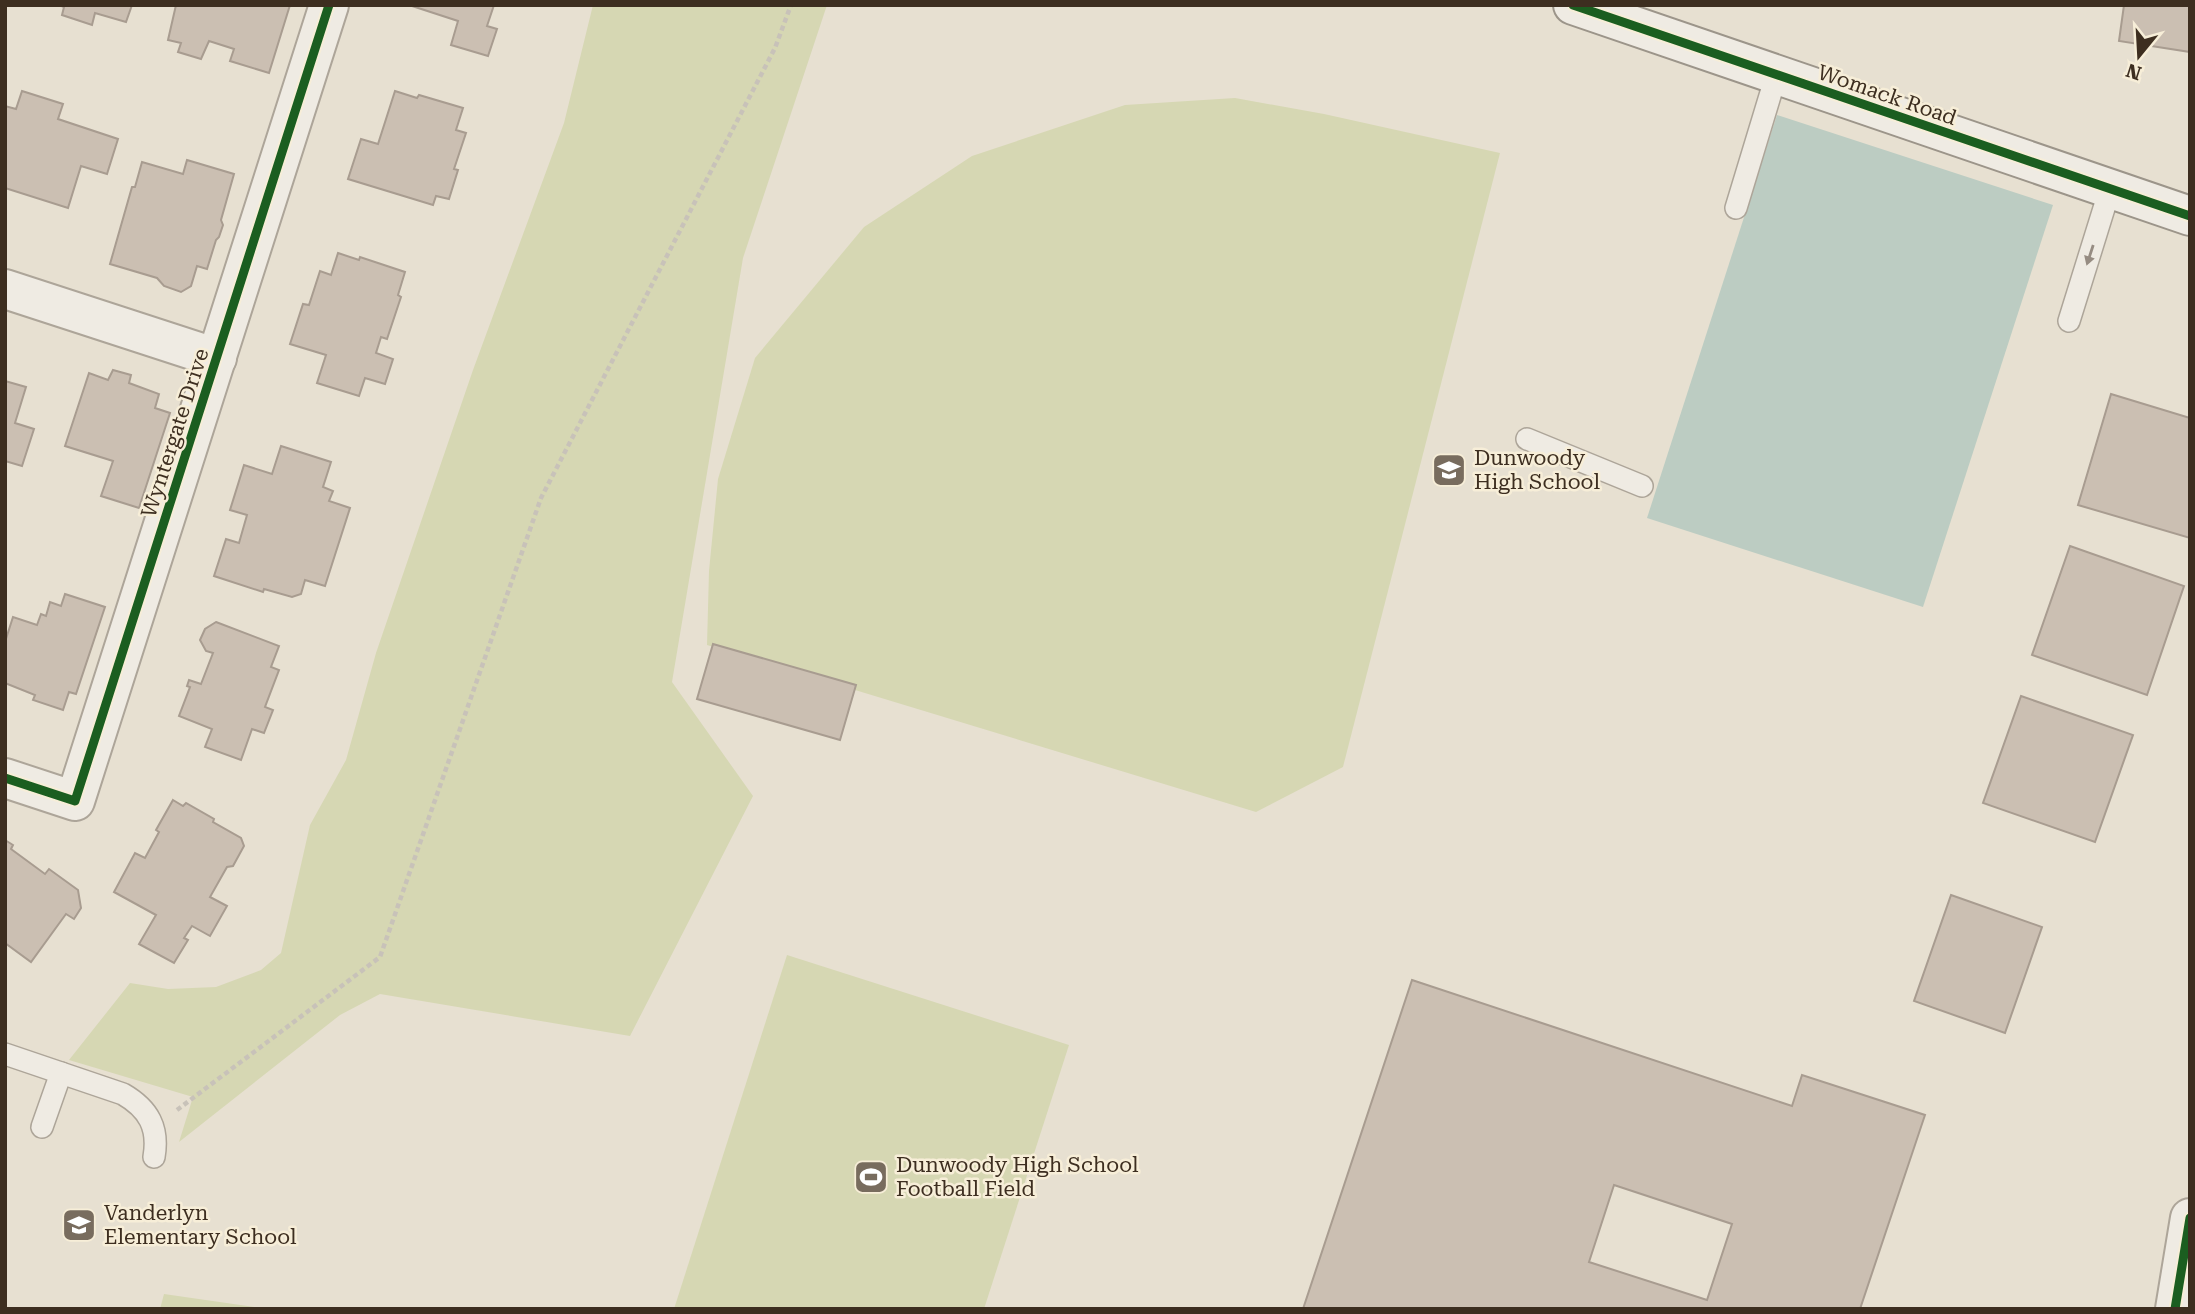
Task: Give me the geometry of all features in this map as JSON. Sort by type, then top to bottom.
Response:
[{"type":"street","name":"Wyntergate Drive","points":[[5,778],[75,801],[329,5]]},
{"type":"street","name":"Womack Road","points":[[1573,5],[2190,216]]},
{"type":"street","points":[[5,289],[217,358]]},
{"type":"street","points":[[2175,1309],[2190,1219]]},
{"type":"lane","points":[[1736,208],[1776,76]]},
{"type":"lane","points":[[2069,321],[2110,189]]},
{"type":"lane","points":[[1527,439],[1642,485]]},
{"type":"lane","points":[[5,1054],[123,1094],[136,1101],[147,1112],[155,1127],[154,1157]]},
{"type":"lane","points":[[42,1128],[61,1073]]},
{"type":"path","points":[[155,1127],[380,957],[541,498],[775,48],[791,5]]},
{"type":"green space","points":[[593,5],[827,5],[743,258],[672,682],[753,796],[630,1036],[380,994],[340,1015],[179,1142],[193,1097],[69,1060],[130,983],[168,989],[216,987],[261,970],[281,953],[310,825],[346,760],[376,653],[473,370],[564,123]]},
{"type":"green space","points":[[1235,98],[1324,114],[1500,153],[1343,767],[1256,812],[707,645],[709,571],[718,479],[755,358],[864,227],[972,156],[1125,105]]},
{"type":"green space","name":"Dunwoody High School Football Field","points":[[787,955],[1069,1045],[984,1309],[674,1309]]},
{"type":"green space","points":[[164,1294],[269,1309],[160,1309]]},
{"type":"shaded area","points":[[1777,115],[2053,205],[1923,607],[1647,518]]},
{"type":"building","points":[[59,5],[132,5],[126,22],[95,13],[92,25],[62,15],[64,7]]},
{"type":"building","points":[[176,5],[290,5],[269,73],[230,61],[234,49],[209,41],[201,59],[178,52],[181,43],[168,40]]},
{"type":"building","points":[[409,5],[494,5],[487,26],[497,29],[488,56],[451,45],[458,21]]},
{"type":"building","points":[[2124,5],[2190,5],[2190,52],[2119,41]]},
{"type":"building","points":[[22,91],[63,104],[58,119],[118,139],[107,174],[81,166],[68,208],[5,188],[5,106],[16,109]]},
{"type":"building","points":[[395,91],[463,108],[456,130],[466,133],[454,169],[458,170],[449,199],[436,196],[433,205],[348,179],[361,139],[378,144]]},
{"type":"building","points":[[187,160],[234,174],[221,220],[223,225],[207,269],[197,266],[191,286],[181,292],[164,286],[157,278],[110,264],[142,162],[183,174]]},
{"type":"building","points":[[338,253],[359,260],[360,257],[405,272],[398,295],[401,297],[387,339],[381,337],[376,353],[393,359],[385,384],[365,378],[359,396],[317,383],[326,355],[290,344],[303,304],[309,305],[320,271],[331,275]]},
{"type":"building","points":[[113,370],[131,375],[129,383],[159,394],[155,408],[170,413],[139,508],[101,496],[113,461],[65,446],[89,373],[108,380]]},
{"type":"building","points":[[5,381],[26,387],[15,423],[34,429],[22,466],[5,461]]},
{"type":"building","points":[[2111,394],[2190,418],[2190,538],[2078,505]]},
{"type":"building","points":[[281,446],[331,462],[323,487],[333,491],[329,501],[350,508],[325,586],[305,580],[301,594],[292,597],[264,589],[263,592],[214,576],[226,539],[239,543],[247,515],[230,510],[244,465],[272,474]]},
{"type":"building","points":[[2070,546],[2184,586],[2147,695],[2032,655]]},
{"type":"building","points":[[65,594],[105,607],[76,694],[69,692],[63,710],[33,700],[35,695],[5,683],[5,642],[13,617],[37,625],[41,614],[46,616],[50,602],[61,606]]},
{"type":"building","points":[[216,622],[279,646],[271,667],[279,670],[265,707],[273,710],[264,733],[252,729],[241,760],[205,747],[212,729],[179,716],[190,687],[187,686],[189,680],[201,684],[213,653],[206,651],[200,640],[205,629]]},
{"type":"building","points":[[713,644],[856,685],[840,740],[697,699]]},
{"type":"building","points":[[2021,696],[2133,735],[2095,842],[1983,803]]},
{"type":"building","points":[[173,800],[183,806],[186,803],[214,819],[213,822],[241,838],[244,846],[233,866],[227,867],[210,897],[227,906],[210,936],[192,926],[184,938],[188,940],[174,963],[139,944],[156,915],[114,892],[135,853],[145,858],[159,832],[156,830]]},
{"type":"building","points":[[5,840],[13,845],[11,849],[45,874],[49,869],[78,890],[81,908],[74,919],[66,914],[31,962],[5,943]]},
{"type":"building","points":[[1951,895],[2042,927],[2005,1033],[1914,1001]]},
{"type":"building","points":[[1412,980],[1792,1106],[1802,1075],[1925,1115],[1860,1309],[1303,1309]],"holes":[[[1614,1185],[1732,1224],[1707,1300],[1589,1262]]]},
{"type":"cycle path","points":[[5,778],[75,801],[329,5]]},
{"type":"cycle path","points":[[1573,5],[2190,216]]},
{"type":"cycle path","points":[[2175,1309],[2190,1218]]},
{"type":"place","name":"Dunwoody High School","points":[[1449,470]]},
{"type":"place","name":"Dunwoody High School Football Field","points":[[871,1177]]},
{"type":"place","name":"Vanderlyn Elementary School","points":[[79,1225]]}]
